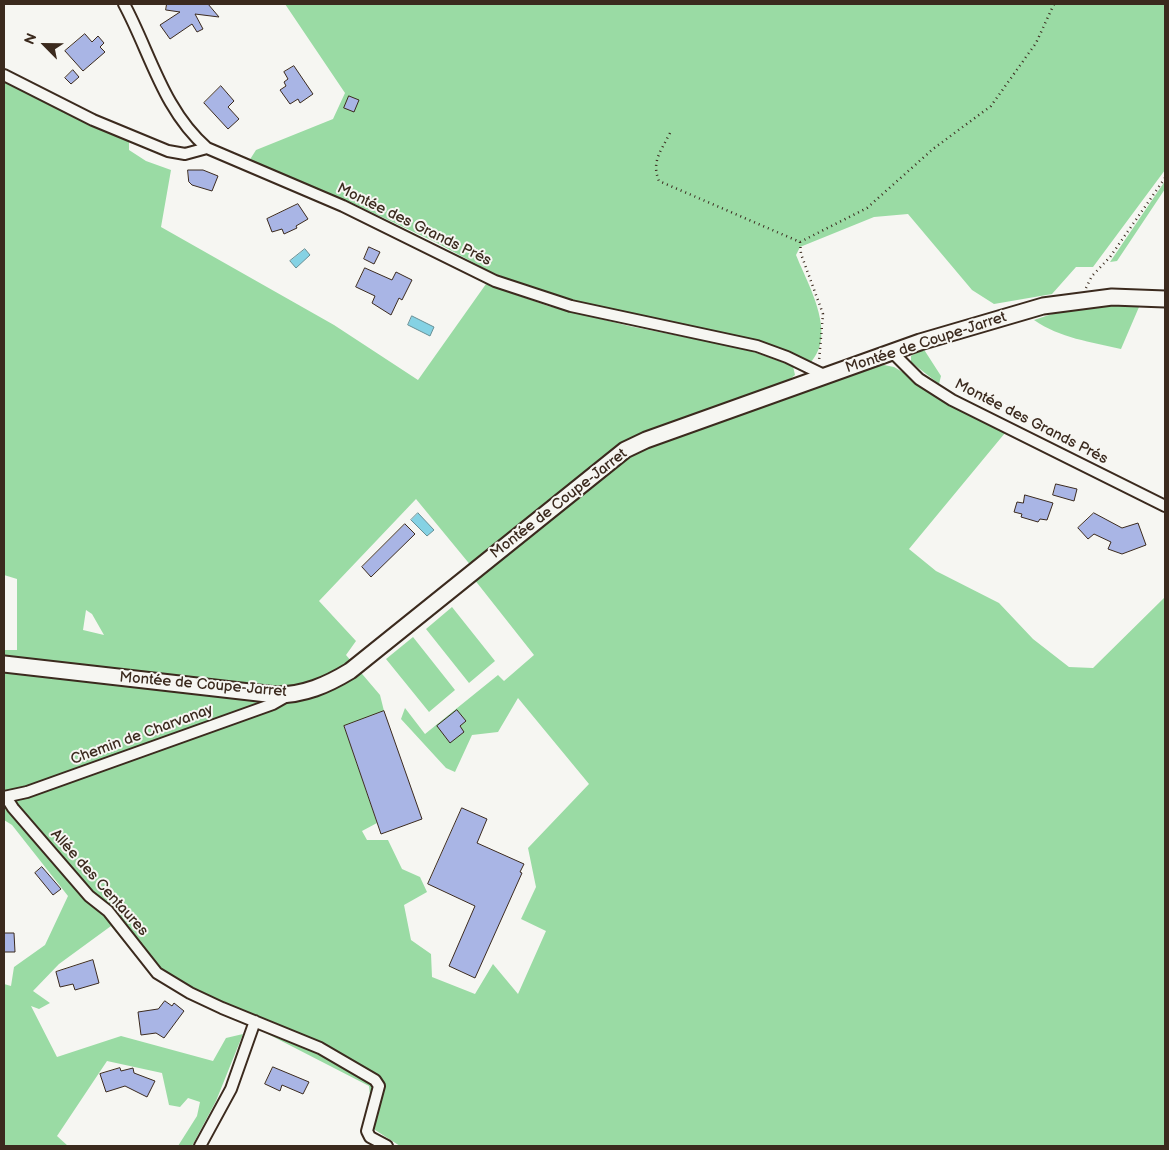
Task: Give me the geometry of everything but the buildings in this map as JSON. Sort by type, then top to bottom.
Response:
[{"type":"main road","name":"Montée de Coupe-Jarret","points":[[4,664],[288,695],[317,688],[350,670],[626,450],[646,440],[821,374],[1043,306],[1112,297],[1165,299]]},
{"type":"street","points":[[124,4],[169,99],[194,136],[207,148]]},
{"type":"street","points":[[4,76],[93,120],[168,151],[185,154],[207,148]]},
{"type":"street","name":"Montée des Grands Prés","points":[[207,148],[343,206],[495,280],[571,306],[757,346],[787,357],[821,374]]},
{"type":"street","name":"Montée des Grands Prés","points":[[892,352],[919,379],[952,400],[1165,506]]},
{"type":"street","name":"Chemin de Charvanay","points":[[5,797],[26,792],[273,704],[288,695]]},
{"type":"street","name":"Allée des Centaures","points":[[5,797],[78,884],[108,911],[157,973],[190,993],[320,1048],[375,1080],[379,1086],[378,1097],[367,1131],[370,1138],[387,1146]]},
{"type":"street","points":[[200,1146],[231,1089],[255,1021]]},
{"type":"path","points":[[800,242],[867,208],[933,149],[991,106],[1036,43],[1054,4]]},
{"type":"path","points":[[670,133],[656,160],[655,170],[659,181],[800,242]]},
{"type":"path","points":[[1082,300],[1092,276],[1110,257],[1165,178]]},
{"type":"path","points":[[800,242],[801,254],[823,314],[821,374]]},
{"type":"green space","points":[[285,4],[1165,4],[1165,170],[1093,267],[1076,267],[1052,294],[994,304],[972,290],[908,214],[874,217],[800,247],[796,255],[813,294],[821,323],[821,337],[818,350],[811,362],[756,340],[579,303],[529,287],[491,272],[435,242],[352,203],[249,161],[256,150],[333,119],[345,93]]},
{"type":"green space","points":[[4,82],[129,141],[129,150],[146,161],[171,170],[161,227],[334,325],[418,380],[486,284],[548,306],[629,326],[745,349],[793,366],[795,375],[789,380],[684,417],[645,435],[472,567],[416,499],[319,601],[356,641],[346,655],[380,695],[384,711],[344,726],[377,823],[362,831],[367,840],[388,840],[402,869],[420,877],[427,892],[404,905],[411,940],[431,954],[432,977],[475,994],[493,964],[518,994],[546,931],[521,919],[536,887],[528,848],[589,784],[518,698],[498,732],[472,735],[455,772],[446,768],[401,719],[405,708],[425,734],[498,675],[504,681],[534,655],[474,579],[606,473],[643,448],[859,370],[884,365],[894,367],[1005,433],[909,549],[936,571],[999,603],[1033,639],[1069,667],[1093,668],[1165,597],[1165,1146],[400,1146],[372,1128],[378,1103],[370,1095],[369,1086],[151,974],[111,926],[59,964],[33,991],[50,1003],[39,1009],[31,1006],[57,1057],[121,1036],[213,1061],[226,1038],[243,1034],[216,1101],[192,1146],[178,1146],[197,1116],[200,1102],[188,1098],[180,1107],[169,1105],[162,1073],[107,1061],[57,1136],[68,1146],[4,1146],[4,984],[11,986],[14,967],[45,945],[68,896],[12,825],[4,820],[4,650],[17,650],[17,579],[4,575]],"holes":[[[86,610],[92,614],[104,635],[83,630]]]},
{"type":"green space","points":[[1165,181],[1165,189],[1117,261],[1110,262]]},
{"type":"green space","points":[[1106,302],[1139,307],[1121,349],[1065,335],[1034,320],[1067,309],[1099,308]]},
{"type":"green space","points":[[923,348],[941,376],[939,384],[911,362],[911,356]]},
{"type":"green space","points":[[452,607],[495,661],[469,683],[426,629]]},
{"type":"green space","points":[[413,637],[455,690],[429,712],[386,659]]},
{"type":"water","points":[[305,249],[310,255],[296,268],[290,261]]},
{"type":"water","points":[[412,316],[434,327],[430,336],[408,325]]},
{"type":"water","points":[[418,513],[434,530],[427,536],[411,520]]}]
